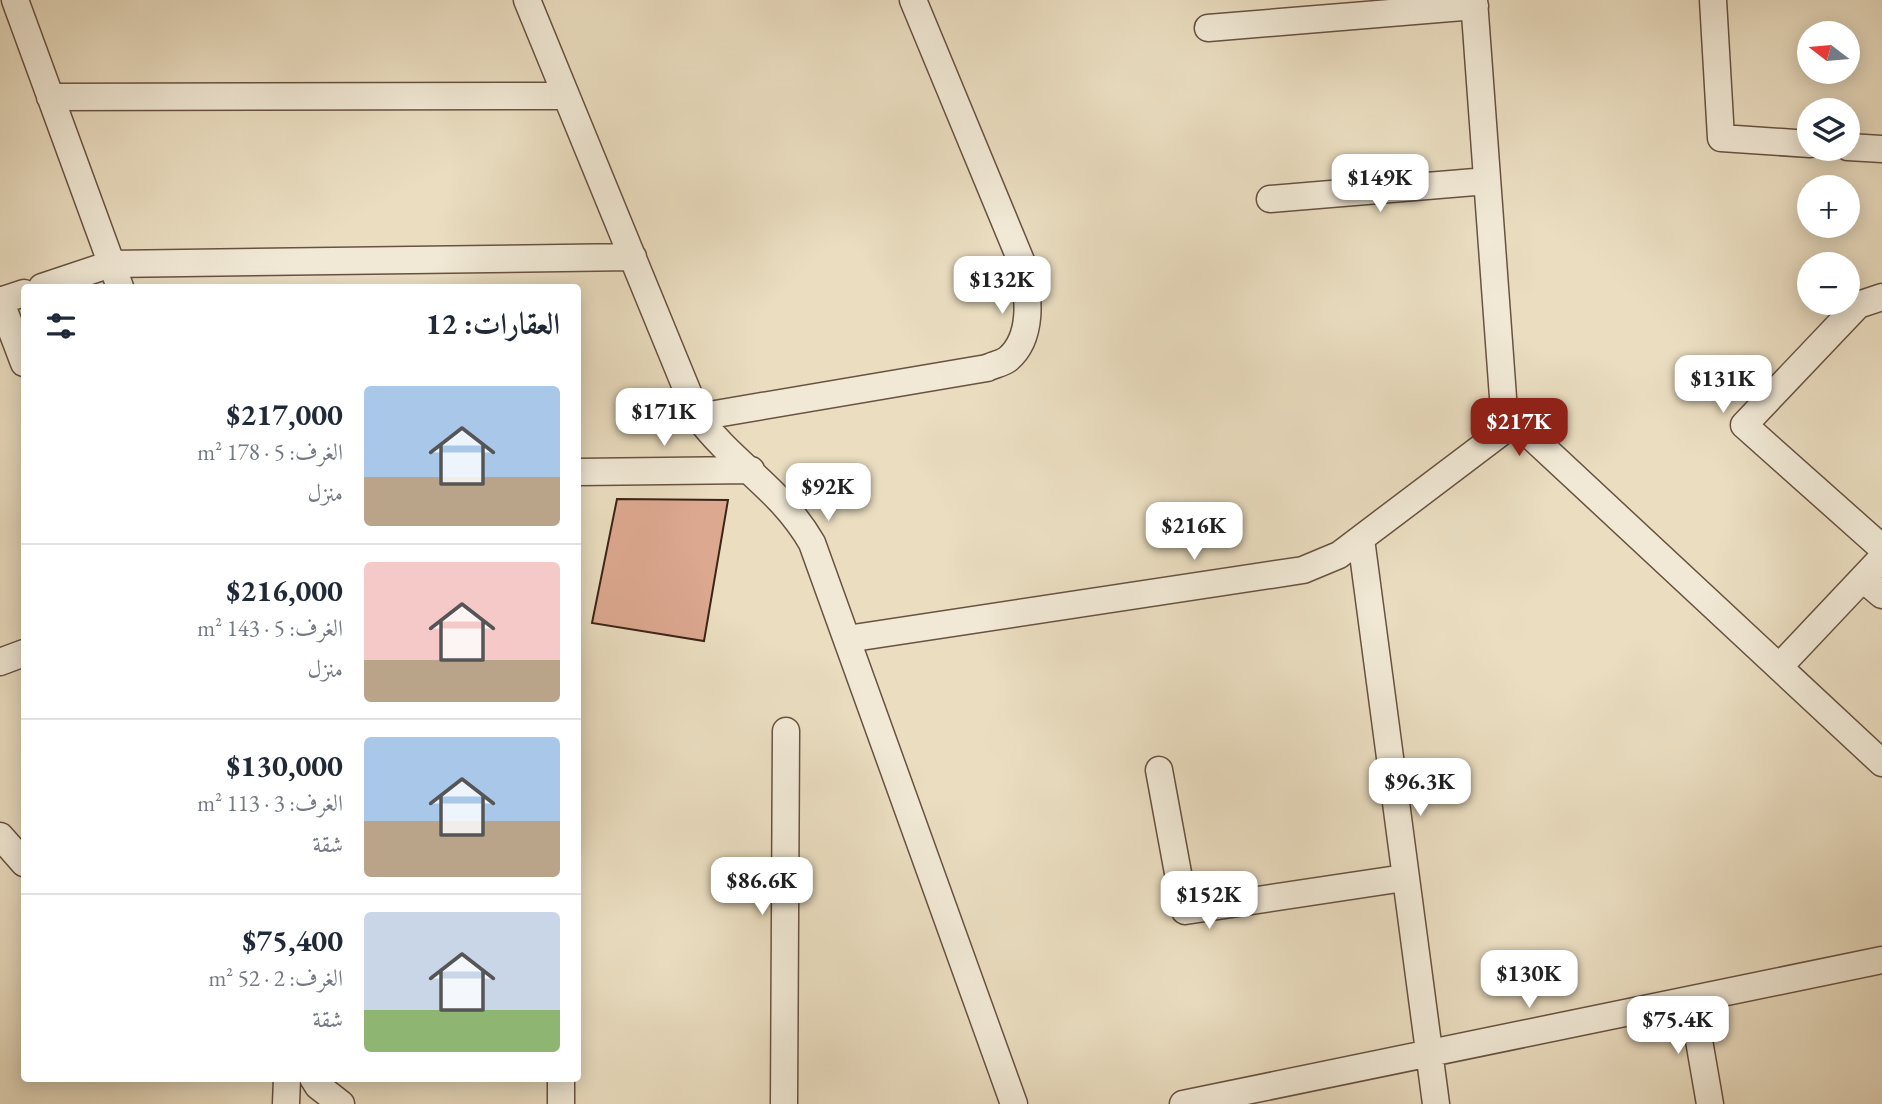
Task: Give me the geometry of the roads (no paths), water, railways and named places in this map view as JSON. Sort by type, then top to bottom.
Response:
[{"type":"street","points":[[15,0],[115,276]]},
{"type":"street","points":[[527,0],[698,417],[715,439],[796,515],[812,543],[1014,1104]]},
{"type":"street","points":[[698,417],[987,368],[1007,359],[1022,340],[1029,303],[1024,268],[913,0]]},
{"type":"street","points":[[1713,0],[1721,138],[1797,143]]},
{"type":"street","points":[[1208,28],[1475,3],[1504,411],[1882,763]]},
{"type":"street","points":[[50,97],[566,96]]},
{"type":"street","points":[[1860,148],[1882,149]]},
{"type":"street","points":[[1270,199],[1487,181]]},
{"type":"street","points":[[62,284],[115,276],[633,257]]},
{"type":"street","points":[[21,294],[0,301],[21,355]]},
{"type":"street","points":[[1882,298],[1858,305],[1744,425],[1882,548]]},
{"type":"street","points":[[847,639],[1303,570],[1339,555],[1515,422]]},
{"type":"street","points":[[581,472],[751,470]]},
{"type":"street","points":[[1361,539],[1427,1055],[1436,1104]]},
{"type":"street","points":[[1779,667],[1872,587],[1882,558]]},
{"type":"street","points":[[0,662],[21,654]]},
{"type":"street","points":[[784,1104],[786,731]]},
{"type":"street","points":[[1159,770],[1185,911],[1404,878]]},
{"type":"street","points":[[0,836],[21,860]]},
{"type":"street","points":[[1196,1103],[1882,960]]},
{"type":"street","points":[[1692,1000],[1710,1104]]},
{"type":"street","points":[[286,1104],[287,1082]]},
{"type":"street","points":[[315,1082],[341,1104]]},
{"type":"street","points":[[561,1082],[561,1104]]}]
